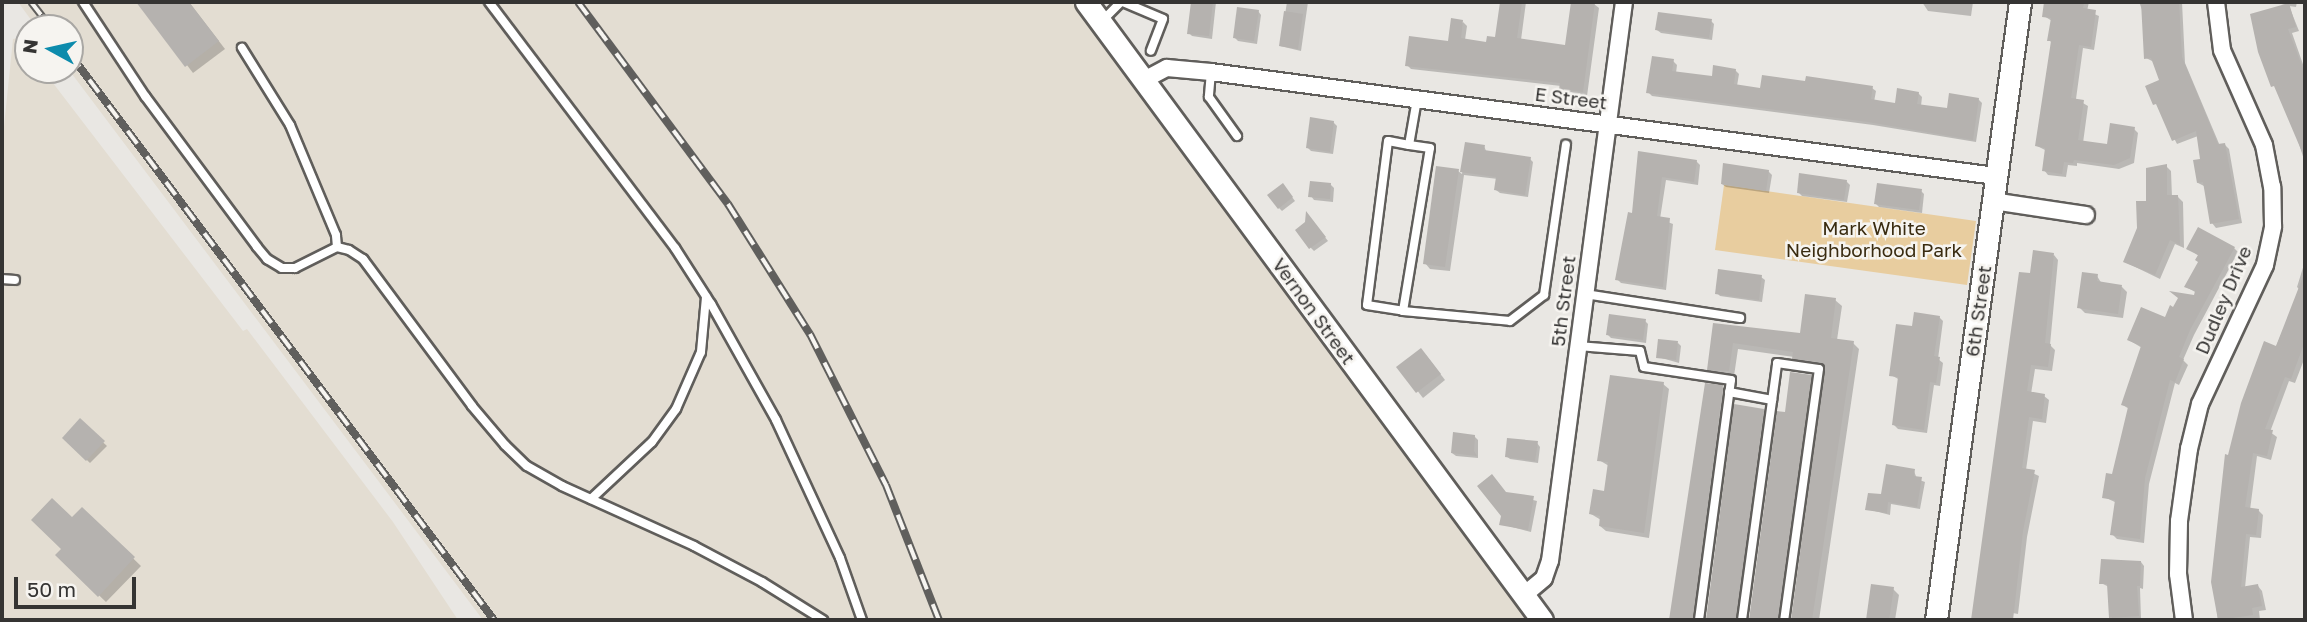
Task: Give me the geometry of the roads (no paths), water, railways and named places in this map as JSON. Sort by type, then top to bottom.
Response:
[{"type":"main road","name":"Vernon Street","points":[[1086,2],[1542,620]]},
{"type":"main road","name":"6th Street","points":[[1936,620],[2020,2]]},
{"type":"street","name":"5th Street","points":[[1524,595],[1544,579],[1550,561],[1624,2]]},
{"type":"street","name":"Dudley Drive","points":[[2184,620],[2178,574],[2179,521],[2189,449],[2200,404],[2264,265],[2273,226],[2272,187],[2264,145],[2222,50],[2216,2]]},
{"type":"street","name":"E Street","points":[[1144,80],[1167,68],[1211,72],[1996,176]]},
{"type":"street","points":[[1993,201],[2086,215]]},
{"type":"lane","points":[[83,2],[145,96],[267,259],[282,268],[295,268],[337,247],[349,250],[363,259],[505,445],[527,466],[591,499],[694,546],[762,582],[823,620]]},
{"type":"lane","points":[[489,2],[675,248],[706,297],[776,420],[840,558],[862,620]]},
{"type":"lane","points":[[1101,22],[1122,2],[1163,19],[1151,51]]},
{"type":"lane","points":[[243,48],[290,125],[336,235],[337,247]]},
{"type":"lane","points":[[1211,72],[1209,97],[1237,136]]},
{"type":"lane","points":[[1409,145],[1417,99]]},
{"type":"lane","points":[[1403,311],[1430,148],[1388,141],[1367,305],[1403,311],[1510,321],[1544,295],[1566,145]]},
{"type":"lane","points":[[2,279],[15,280]]},
{"type":"lane","points":[[1585,293],[1740,318]]},
{"type":"lane","points":[[591,499],[652,442],[676,409],[701,352],[706,297]]},
{"type":"lane","points":[[1578,346],[1640,351],[1644,367],[1731,380],[1699,620]]},
{"type":"lane","points":[[1742,620],[1777,363],[1819,369],[1784,620]]},
{"type":"lane","points":[[1729,392],[1772,400]]},
{"type":"railway","points":[[31,2],[40,14]]},
{"type":"railway","points":[[578,2],[728,204],[810,334],[886,485],[939,620]]},
{"type":"railway","points":[[84,73],[494,620]]},
{"type":"park label","name":"Mark White Neighborhood Park","points":[[1874,239]]}]
